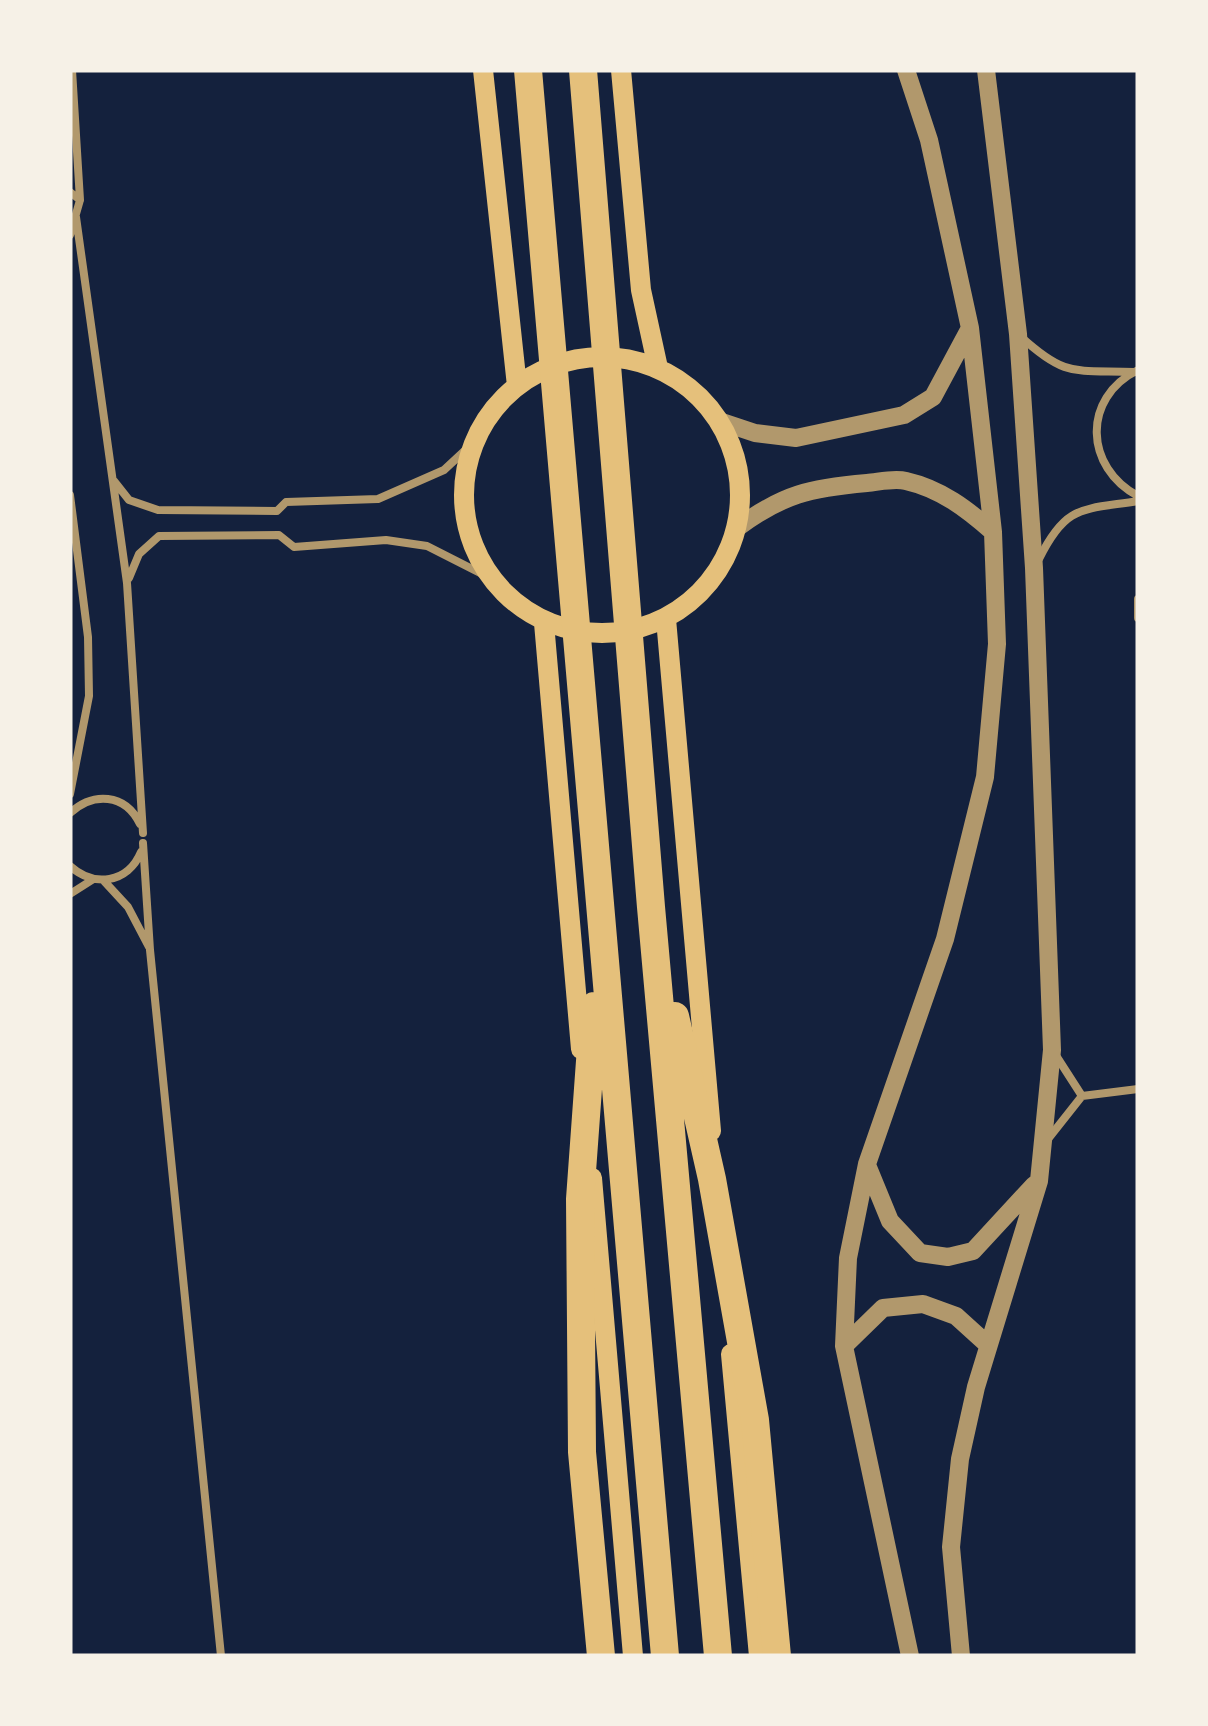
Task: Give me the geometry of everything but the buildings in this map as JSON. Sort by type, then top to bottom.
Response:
[{"type":"highway","points":[[528,70],[665,1656]]},
{"type":"highway","points":[[583,70],[651,906],[718,1656]]},
{"type":"highway","points":[[651,906],[712,1179],[754,1420],[777,1656]]},
{"type":"highway","points":[[600,920],[580,1199],[582,1452],[600,1656]]},
{"type":"main road","points":[[483,70],[518,386]]},
{"type":"main road","points":[[622,70],[641,290],[658,368]]},
{"type":"main road","points":[[586,358],[622,358],[658,368],[693,390],[720,422],[735,455],[740,492],[736,528],[723,563],[699,595],[666,619],[626,633],[584,634],[544,623],[490,578],[473,548],[464,513],[464,478],[473,444],[492,412],[518,386],[549,367],[586,358]]},
{"type":"main road","points":[[666,619],[758,1656]]},
{"type":"main road","points":[[544,623],[633,1656]]},
{"type":"street","points":[[906,70],[929,140],[970,328],[993,532],[997,644],[985,777],[945,939],[867,1164],[848,1258],[844,1346],[910,1656]]},
{"type":"street","points":[[961,1656],[951,1547],[960,1459],[988,1345],[1039,1180],[1052,1050],[1034,568],[1018,334],[986,70]]},
{"type":"street","points":[[720,422],[755,433],[796,438],[904,414],[933,398],[970,328]]},
{"type":"street","points":[[736,528],[768,505],[799,492],[903,480],[964,507],[993,532]]},
{"type":"street","points":[[867,1164],[890,1221],[920,1253],[948,1257],[974,1251],[1039,1180]]},
{"type":"street","points":[[844,1346],[883,1308],[923,1304],[956,1316],[988,1345]]},
{"type":"lane","points":[[70,236],[80,200],[72,70]]},
{"type":"lane","points":[[70,192],[80,200]]},
{"type":"lane","points":[[76,217],[128,582],[150,950],[221,1656]]},
{"type":"lane","points":[[1018,334],[1048,361],[1064,369],[1136,371]]},
{"type":"lane","points":[[1136,371],[1112,389],[1099,413],[1096,440],[1104,466],[1121,487],[1138,499]]},
{"type":"lane","points":[[473,444],[444,470],[378,499],[286,502],[277,511],[275,523],[279,535],[294,547],[386,540],[426,546],[490,578]]},
{"type":"lane","points":[[112,479],[129,500],[158,510],[277,511]]},
{"type":"lane","points":[[70,494],[88,638],[88,696],[70,794]]},
{"type":"lane","points":[[1034,568],[1051,534],[1066,516],[1138,499]]},
{"type":"lane","points":[[128,582],[139,554],[159,536],[279,535]]},
{"type":"lane","points":[[1138,598],[1138,618]]},
{"type":"lane","points":[[70,812],[98,797],[114,799],[128,806],[143,833]]},
{"type":"lane","points":[[70,866],[92,880],[104,881],[130,870],[143,844]]},
{"type":"lane","points":[[70,894],[92,880]]},
{"type":"lane","points":[[104,881],[128,907],[150,950]]},
{"type":"lane","points":[[1052,1050],[1082,1096]]},
{"type":"lane","points":[[1042,1147],[1082,1096],[1138,1088]]}]
